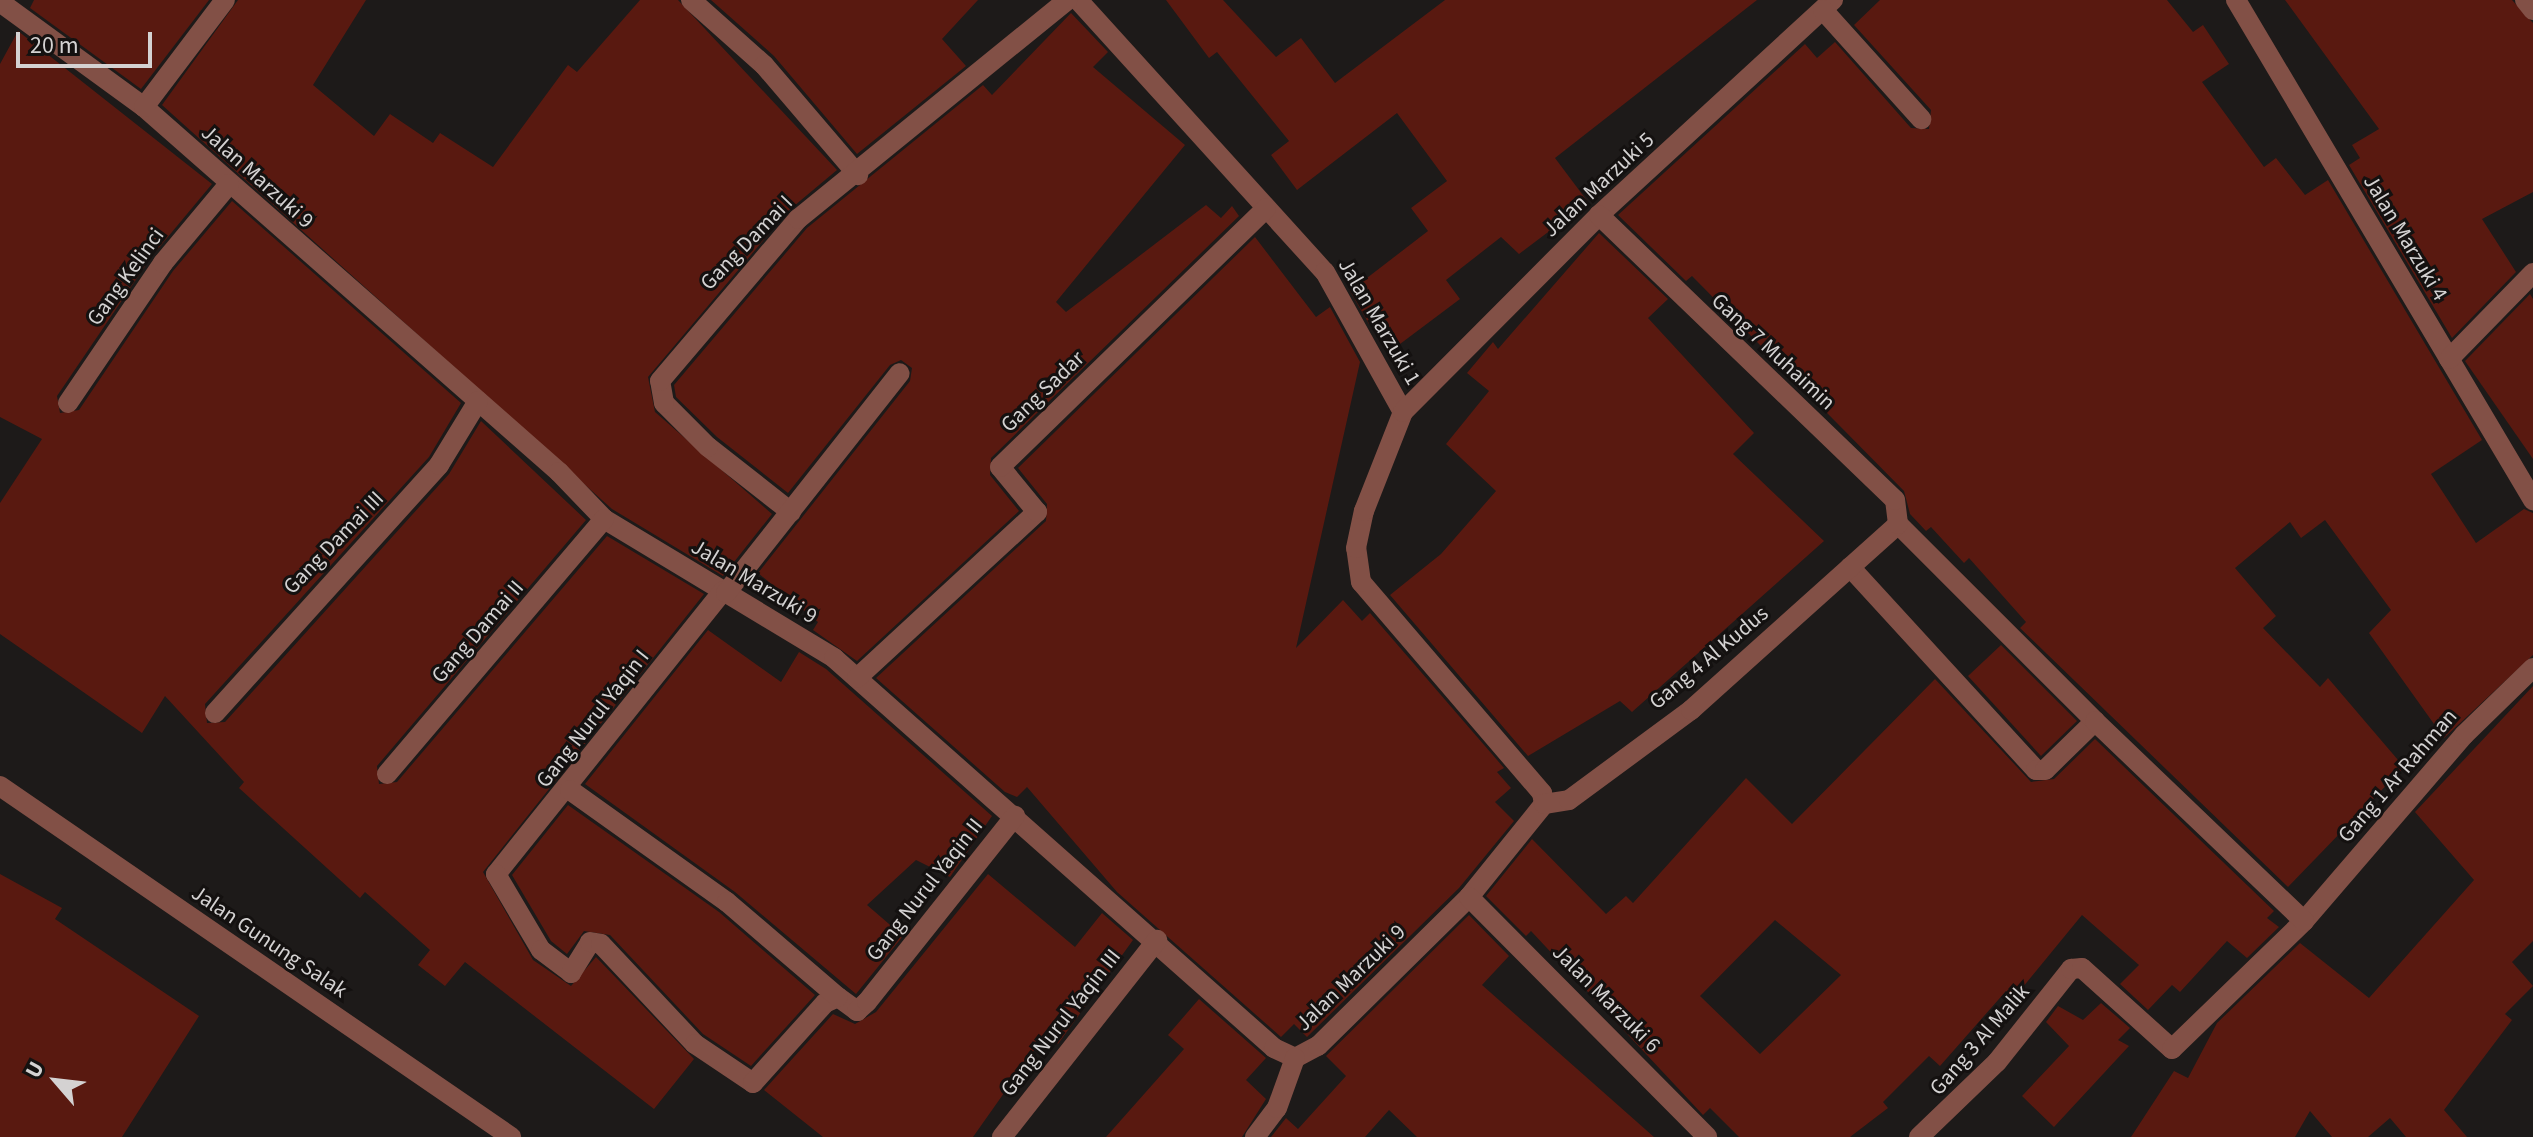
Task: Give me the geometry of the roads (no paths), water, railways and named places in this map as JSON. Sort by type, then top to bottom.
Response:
[{"type":"street","points":[[144,107],[225,0]]},
{"type":"street","points":[[691,0],[764,65],[858,175]]},
{"type":"street","name":"Gang Damai I","points":[[791,512],[708,447],[658,388],[798,219],[858,175],[1067,0]]},
{"type":"street","name":"Jalan Marzuki 1","points":[[1078,0],[1325,272],[1403,412],[1364,511],[1356,548],[1361,582],[1542,793],[1544,804]]},
{"type":"street","name":"Jalan Marzuki 4","points":[[2236,0],[2533,500]]},
{"type":"street","points":[[2525,0],[2533,10]]},
{"type":"street","name":"Jalan Marzuki 9","points":[[0,2],[144,107],[478,401],[604,519],[725,592],[857,678],[1157,940],[1274,1048],[1295,1058],[1318,1046],[1469,897]]},
{"type":"street","points":[[1828,5],[1921,119]]},
{"type":"street","name":"Jalan Marzuki 5","points":[[1403,412],[1599,215],[1828,5]]},
{"type":"street","name":"Gang Kelinci","points":[[68,403],[163,263],[229,184]]},
{"type":"street","name":"Gang Sadar","points":[[857,678],[1037,512],[1000,467],[1266,208]]},
{"type":"street","name":"Gang 7 Muhaimin","points":[[1599,215],[1895,500],[1895,526]]},
{"type":"street","points":[[2449,359],[2533,273]]},
{"type":"street","points":[[725,592],[900,373]]},
{"type":"street","name":"Gang Damai III","points":[[215,713],[439,465],[478,401]]},
{"type":"street","name":"Gang Damai II","points":[[387,774],[604,519]]},
{"type":"street","points":[[1895,526],[2304,921]]},
{"type":"street","name":"Gang 4 Al Kudus","points":[[1544,804],[1569,800],[1691,710],[1895,526]]},
{"type":"street","points":[[1850,567],[2036,770],[2045,770],[2095,721]]},
{"type":"street","name":"Gang Nurul Yaqin I","points":[[725,592],[570,790],[496,874],[541,950],[571,973],[590,942],[601,944],[695,1044],[745,1081],[761,1081],[825,1003],[838,997]]},
{"type":"street","name":"Gang 1 Ar Rahman","points":[[2071,969],[2082,968],[2172,1049],[2304,921],[2464,735],[2533,668]]},
{"type":"street","name":"Jalan Gunung Salak","points":[[0,786],[511,1137]]},
{"type":"street","points":[[570,790],[727,902],[838,997]]},
{"type":"street","points":[[1469,897],[1544,804]]},
{"type":"street","name":"Gang Nurul Yaqin II","points":[[838,997],[857,1011],[873,995],[1015,816]]},
{"type":"street","name":"Jalan Marzuki 6","points":[[1469,897],[1707,1137]]},
{"type":"street","name":"Gang Nurul Yaqin III","points":[[1002,1137],[1157,940]]},
{"type":"street","name":"Gang 3 Al Malik","points":[[1919,1137],[1977,1084],[2071,969]]},
{"type":"street","points":[[1255,1137],[1277,1108],[1295,1058]]}]
